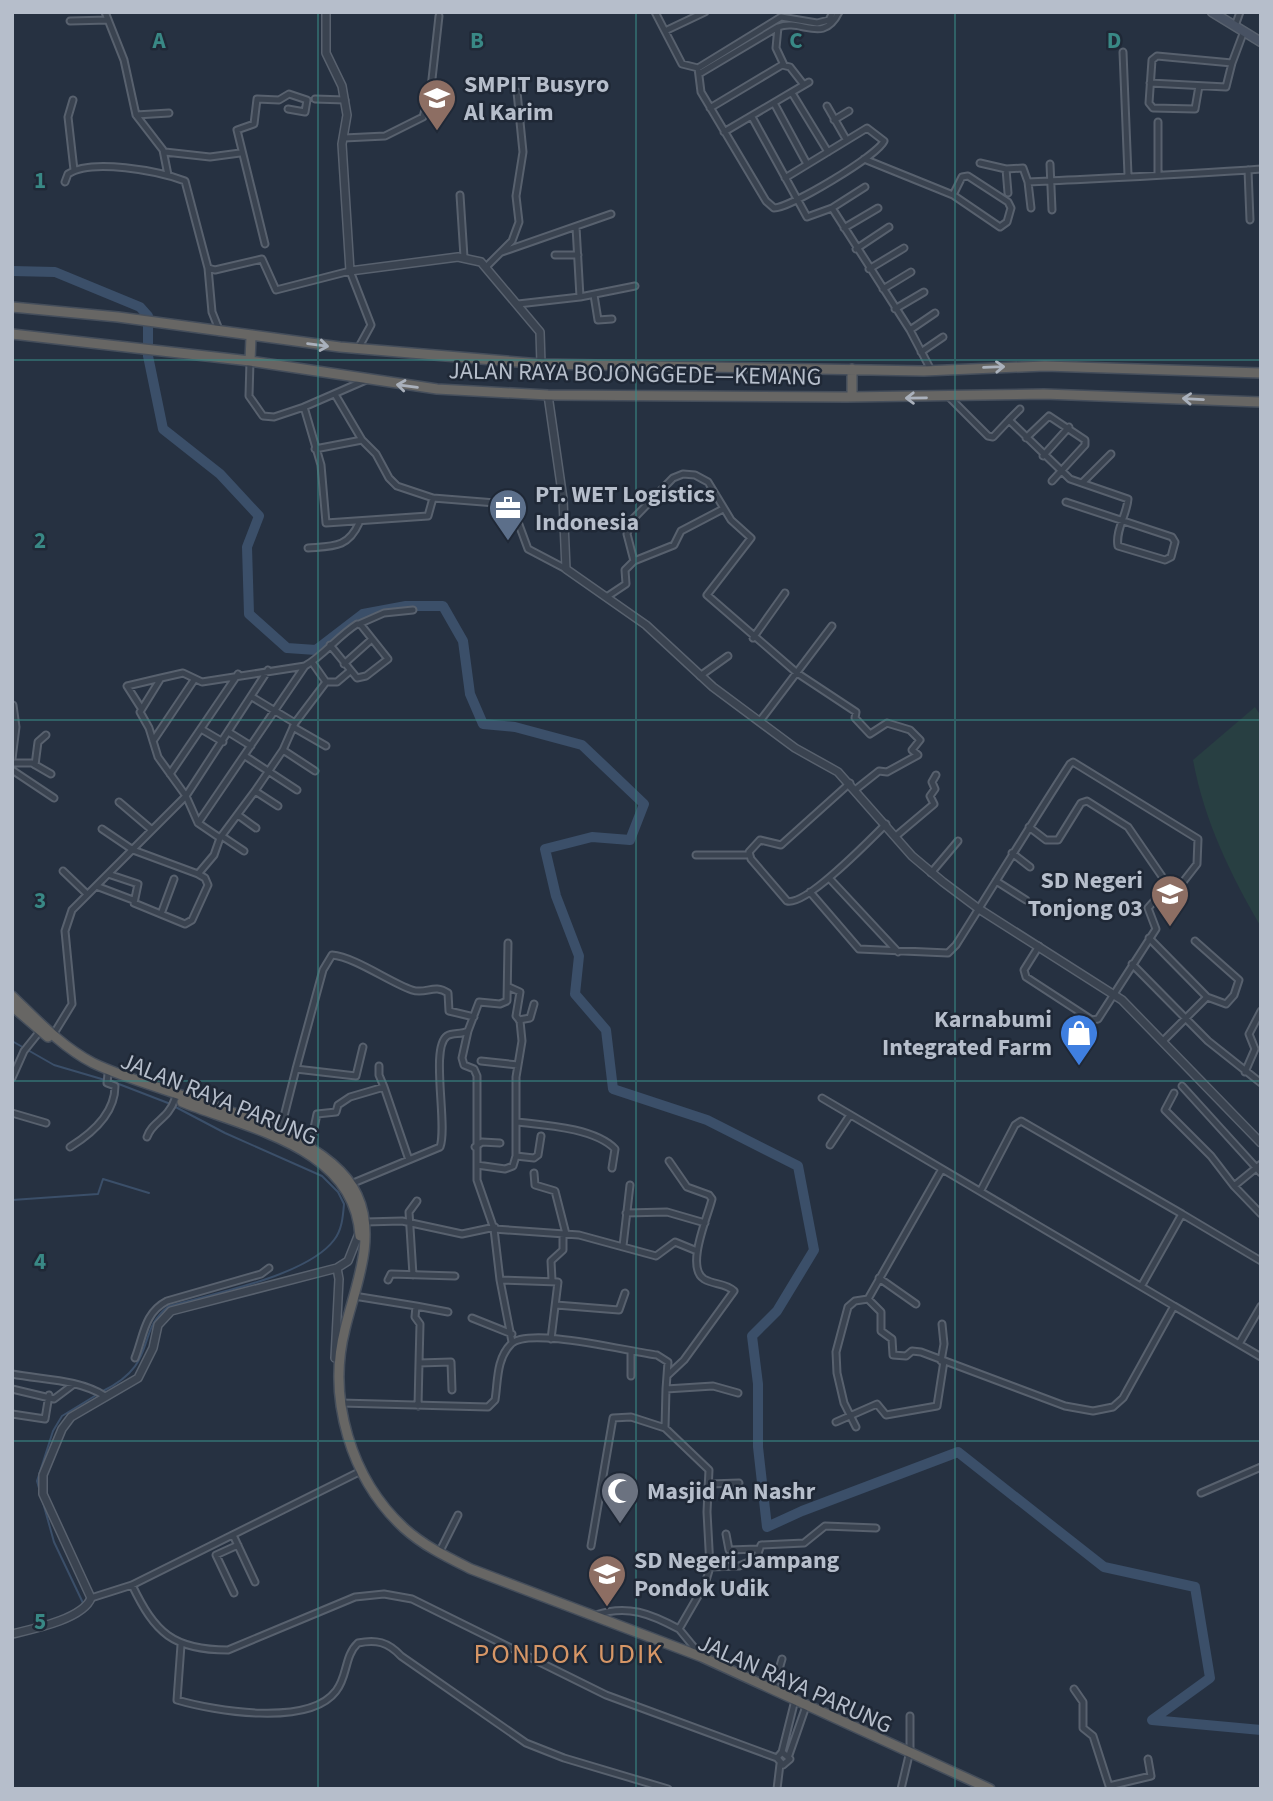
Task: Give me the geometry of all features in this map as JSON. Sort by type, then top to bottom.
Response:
[{"type":"highway","name":"JALAN RAYA BOJONGGEDE—KEMANG","points":[[12,307],[441,358],[541,365],[931,370],[1045,366],[1261,373]]},
{"type":"highway","name":"JALAN RAYA BOJONGGEDE—KEMANG","points":[[12,334],[250,360],[437,389],[548,395],[949,397],[1044,394],[1261,402]]},
{"type":"highway","points":[[250,360],[251,337]]},
{"type":"highway","points":[[852,369],[852,397]]},
{"type":"highway","name":"JALAN RAYA PARUNG","points":[[12,996],[53,1035],[94,1063],[285,1142],[324,1164],[349,1193],[362,1227],[359,1259],[335,1358],[340,1422],[346,1450],[357,1473],[382,1510],[420,1547],[468,1572],[596,1616],[990,1789]]},
{"type":"highway","name":"JALAN RAYA PARUNG","points":[[12,1006],[75,1059],[107,1079],[173,1104],[224,1115],[280,1132],[310,1147],[336,1165],[351,1184],[362,1227],[363,1254],[339,1358],[341,1403],[352,1450],[372,1489],[403,1527],[439,1553],[471,1569],[702,1657],[910,1754],[978,1789]]},
{"type":"main road","points":[[1212,12],[1261,42]]},
{"type":"street","points":[[105,12],[124,60],[136,115],[165,152],[168,175]]},
{"type":"street","points":[[326,12],[326,53],[345,100],[344,138],[350,271],[371,325],[360,345]]},
{"type":"street","points":[[655,12],[682,64],[698,71]]},
{"type":"street","points":[[665,31],[705,12]]},
{"type":"street","points":[[698,71],[779,18],[789,16],[821,23],[829,20],[833,12]]},
{"type":"street","points":[[698,71],[778,27],[789,24],[825,29],[834,23],[839,12]]},
{"type":"street","points":[[1230,12],[1233,24]]},
{"type":"street","points":[[1233,24],[1240,12]]},
{"type":"street","points":[[344,138],[385,136],[423,117],[431,88],[439,16]]},
{"type":"street","points":[[789,16],[789,24]]},
{"type":"street","points":[[70,21],[108,20]]},
{"type":"street","points":[[724,132],[806,84],[790,67],[784,65],[776,48],[778,27]]},
{"type":"street","points":[[1150,83],[1228,86],[1232,63],[1244,31]]},
{"type":"street","points":[[1123,52],[1128,175]]},
{"type":"street","points":[[1199,86],[1195,109],[1154,108],[1149,103],[1151,62],[1155,57],[1232,63]]},
{"type":"street","points":[[710,108],[784,65]]},
{"type":"street","points":[[698,71],[701,92],[771,206],[778,208],[797,199],[864,159],[883,145],[884,141],[868,128],[785,178]]},
{"type":"street","points":[[486,267],[512,241],[519,222],[516,196],[523,152],[517,92]]},
{"type":"street","points":[[792,93],[828,152]]},
{"type":"street","points":[[265,244],[240,153],[237,130],[254,124],[255,100],[279,100],[289,94],[307,100],[305,112],[288,109]]},
{"type":"street","points":[[315,99],[345,100]]},
{"type":"street","points":[[72,100],[68,117],[74,170]]},
{"type":"street","points":[[774,103],[807,164]]},
{"type":"street","points":[[827,107],[846,139]]},
{"type":"street","points":[[834,120],[849,111]]},
{"type":"street","points":[[136,115],[169,113]]},
{"type":"street","points":[[752,117],[809,218],[832,208],[865,187]]},
{"type":"street","points":[[1157,122],[1158,175]]},
{"type":"street","points":[[165,152],[210,157],[240,153]]},
{"type":"street","points":[[864,159],[953,195],[1001,227],[1007,222],[1011,208],[1008,202],[965,175],[953,195]]},
{"type":"street","points":[[980,163],[1006,169],[1023,168],[1028,182],[1031,208]]},
{"type":"street","points":[[1050,164],[1052,210]]},
{"type":"street","points":[[65,182],[68,174],[74,170],[123,168],[168,175],[188,184],[208,268],[212,312],[220,332]]},
{"type":"street","points":[[1006,169],[1008,193]]},
{"type":"street","points":[[1028,182],[1128,175],[1186,176],[1261,169]]},
{"type":"street","points":[[1248,170],[1250,220]]},
{"type":"street","points":[[460,195],[464,257]]},
{"type":"street","points":[[832,208],[910,330],[931,370]]},
{"type":"street","points":[[844,229],[878,208]]},
{"type":"street","points":[[499,253],[611,214]]},
{"type":"street","points":[[576,227],[580,297]]},
{"type":"street","points":[[856,249],[889,227]]},
{"type":"street","points":[[869,269],[904,248]]},
{"type":"street","points":[[555,255],[578,255]]},
{"type":"street","points":[[208,268],[215,270],[262,259],[277,290],[350,271],[464,257],[474,259],[486,267],[540,332],[541,365]]},
{"type":"street","points":[[883,289],[911,272]]},
{"type":"street","points":[[518,304],[594,295],[635,286]]},
{"type":"street","points":[[895,309],[924,292]]},
{"type":"street","points":[[594,295],[598,320],[612,319]]},
{"type":"street","points":[[910,330],[935,313]]},
{"type":"street","points":[[921,352],[943,337]]},
{"type":"street","points":[[250,360],[249,396],[263,416],[274,417],[336,396],[366,380]]},
{"type":"street","points":[[548,395],[563,499],[566,569]]},
{"type":"street","points":[[336,396],[362,440],[376,454],[389,478],[397,486],[433,498],[508,504],[514,511],[528,549],[608,596],[646,625],[699,676],[795,748],[838,772],[931,873],[979,909],[1114,994],[1261,1143]]},
{"type":"street","points":[[949,397],[989,437],[1020,410]]},
{"type":"street","points":[[304,407],[321,465],[326,523],[359,523],[390,516],[430,516],[433,498]]},
{"type":"street","points":[[1026,438],[1049,416],[1069,427],[1086,443],[1052,481]]},
{"type":"street","points":[[1009,420],[1060,472],[1082,483],[1128,499],[1122,521],[1118,546],[1169,559],[1175,542],[1172,537],[1122,521],[1066,502]]},
{"type":"street","points":[[1043,456],[1069,427]]},
{"type":"street","points":[[315,449],[362,440]]},
{"type":"street","points":[[1082,483],[1111,454]]},
{"type":"street","points":[[634,561],[627,534],[632,520],[673,478],[695,475],[708,482],[723,509],[751,538],[708,595],[752,638],[797,673],[856,712],[855,718],[870,734],[887,723],[910,730],[920,740],[912,750],[918,755],[887,772],[879,771],[852,787],[781,845],[760,840],[748,855]]},
{"type":"street","points":[[608,596],[626,584],[625,570],[634,561],[674,545],[681,531],[723,509]]},
{"type":"street","points":[[308,548],[342,545],[350,541],[359,523]]},
{"type":"street","points":[[752,638],[785,593]]},
{"type":"street","points":[[244,851],[198,823],[186,796],[158,757],[141,708],[127,686],[183,673],[200,682],[268,669],[304,666],[359,624],[385,613],[412,610]]},
{"type":"street","points":[[330,645],[350,671],[359,678],[388,660],[359,624]]},
{"type":"street","points":[[760,721],[832,626]]},
{"type":"street","points":[[344,664],[372,639]]},
{"type":"street","points":[[699,676],[728,656]]},
{"type":"street","points":[[312,662],[326,682]]},
{"type":"street","points":[[198,823],[304,666]]},
{"type":"street","points":[[53,1035],[70,1010],[73,999],[66,924],[72,911],[186,796],[230,733],[268,669]]},
{"type":"street","points":[[326,682],[337,682],[350,671]]},
{"type":"street","points":[[170,774],[238,674]]},
{"type":"street","points":[[141,708],[161,678]]},
{"type":"street","points":[[153,742],[194,680]]},
{"type":"street","points":[[198,874],[214,855],[221,838],[282,750],[294,725],[326,682]]},
{"type":"street","points":[[252,697],[326,746]]},
{"type":"street","points":[[13,705],[12,761],[35,765],[51,774]]},
{"type":"street","points":[[201,729],[223,743]]},
{"type":"street","points":[[230,733],[251,746]]},
{"type":"street","points":[[35,765],[38,742],[46,735]]},
{"type":"street","points":[[282,750],[315,771]]},
{"type":"street","points":[[245,756],[297,790]]},
{"type":"street","points":[[810,892],[859,949],[948,953],[979,909],[1012,853],[1070,764],[1075,762],[1198,839],[1197,864],[1177,891],[1172,891],[1128,827],[1087,801],[1081,803],[1056,841],[1046,840],[1029,827]]},
{"type":"street","points":[[12,770],[54,798]]},
{"type":"street","points":[[896,836],[934,804],[930,796],[935,789],[932,782],[936,775]]},
{"type":"street","points":[[255,791],[278,806]]},
{"type":"street","points":[[119,802],[152,830]]},
{"type":"street","points":[[238,816],[256,828]]},
{"type":"street","points":[[696,855],[748,855],[789,903],[794,903],[829,877],[886,824]]},
{"type":"street","points":[[96,886],[185,924],[191,922],[208,884],[205,878],[198,874],[133,850],[102,829]]},
{"type":"street","points":[[931,873],[958,841]]},
{"type":"street","points":[[1012,853],[1030,867]]},
{"type":"street","points":[[63,872],[87,894]]},
{"type":"street","points":[[108,874],[138,884],[133,900]]},
{"type":"street","points":[[829,877],[870,925],[899,952]]},
{"type":"street","points":[[161,914],[174,879]]},
{"type":"street","points":[[996,881],[1026,900]]},
{"type":"street","points":[[1039,946],[1024,970],[1026,977],[1087,1017],[1098,1019],[1157,925],[1148,908],[1163,891]]},
{"type":"street","points":[[1149,939],[1207,997],[1220,1004],[1228,1003],[1239,980],[1195,941]]},
{"type":"street","points":[[341,1403],[464,1408],[491,1405],[495,1400],[497,1372],[512,1342],[512,1334],[500,1280],[495,1228],[482,1197],[477,1165],[477,1076],[474,1069],[464,1065],[461,1058],[479,1002],[506,1002],[509,987],[508,943]]},
{"type":"street","name":"JALAN RAYA PARUNG","points":[[280,1132],[323,970],[332,955],[416,991],[442,989],[448,993],[449,1012],[474,1017]]},
{"type":"street","points":[[1132,964],[1186,1020],[1261,1083]]},
{"type":"street","points":[[477,1165],[510,1168],[516,1156],[518,1065],[522,1041],[516,1016],[520,990],[509,987]]},
{"type":"street","points":[[1163,1041],[1207,997]]},
{"type":"street","points":[[519,1020],[530,1018],[534,1004]]},
{"type":"street","points":[[1245,1072],[1255,1049],[1249,1034],[1261,1011]]},
{"type":"street","points":[[12,1078],[25,1050],[40,1031]]},
{"type":"street","points":[[351,1184],[441,1145],[442,1048],[447,1036],[468,1031]]},
{"type":"street","points":[[296,1069],[357,1075],[363,1047]]},
{"type":"street","points":[[481,1060],[518,1065]]},
{"type":"street","points":[[379,1066],[379,1075],[409,1160]]},
{"type":"street","points":[[70,1147],[91,1132],[112,1105],[115,1086],[107,1079]]},
{"type":"street","points":[[1182,1086],[1259,1169],[1234,1186]]},
{"type":"street","points":[[310,1147],[317,1114],[336,1112],[338,1105],[349,1097],[384,1087]]},
{"type":"street","points":[[1174,1093],[1165,1110],[1211,1156],[1234,1186],[1261,1214]]},
{"type":"street","points":[[822,1098],[1261,1357]]},
{"type":"street","points":[[147,1138],[152,1127],[166,1118],[173,1104]]},
{"type":"street","points":[[12,1113],[46,1122]]},
{"type":"street","points":[[830,1145],[850,1115]]},
{"type":"street","points":[[981,1190],[1015,1125],[1021,1121],[1261,1261]]},
{"type":"street","points":[[518,1122],[572,1129],[609,1143],[615,1149],[612,1168]]},
{"type":"street","points":[[516,1156],[536,1157],[541,1136]]},
{"type":"street","points":[[475,1147],[482,1142],[500,1143]]},
{"type":"street","points":[[668,1375],[684,1360],[734,1291],[701,1276],[697,1251],[711,1198],[687,1187],[669,1161]]},
{"type":"street","points":[[868,1299],[942,1169]]},
{"type":"street","points":[[534,1173],[537,1187],[555,1191],[565,1234],[563,1250],[551,1261],[552,1280]]},
{"type":"street","points":[[623,1246],[630,1185]]},
{"type":"street","points":[[413,1275],[410,1207],[417,1200]]},
{"type":"street","points":[[626,1213],[667,1212],[705,1223]]},
{"type":"street","points":[[1142,1285],[1182,1214]]},
{"type":"street","points":[[90,1598],[43,1494],[41,1483],[66,1423],[78,1411],[138,1378],[149,1358],[163,1316],[171,1311],[337,1268],[348,1261],[362,1227],[412,1222],[462,1234],[495,1228],[565,1234],[660,1256],[675,1242],[697,1251]]},
{"type":"street","points":[[135,1358],[146,1320],[155,1307],[244,1279],[269,1268]]},
{"type":"street","points":[[335,1358],[337,1268]]},
{"type":"street","points":[[388,1280],[391,1274],[456,1276]]},
{"type":"street","points":[[879,1278],[916,1304]]},
{"type":"street","points":[[244,1279],[247,1290]]},
{"type":"street","points":[[500,1280],[558,1282],[551,1339]]},
{"type":"street","points":[[556,1305],[619,1310],[625,1293]]},
{"type":"street","points":[[354,1296],[448,1312]]},
{"type":"street","points":[[868,1299],[881,1312],[881,1331],[892,1339],[893,1355],[906,1356],[915,1350],[1065,1406],[1093,1411],[1113,1407],[1132,1387],[1174,1306]]},
{"type":"street","points":[[856,1427],[837,1373],[836,1352],[848,1307],[855,1301],[868,1299]]},
{"type":"street","points":[[416,1306],[415,1317],[420,1324],[418,1406]]},
{"type":"street","points":[[1239,1344],[1261,1306]]},
{"type":"street","points":[[472,1318],[512,1334]]},
{"type":"street","points":[[836,1422],[877,1404],[886,1415],[937,1406],[944,1344],[942,1324]]},
{"type":"street","points":[[512,1342],[528,1337],[568,1339],[664,1358],[668,1362],[665,1428]]},
{"type":"street","points":[[631,1352],[631,1376]]},
{"type":"street","points":[[419,1363],[451,1362],[452,1390]]},
{"type":"street","points":[[12,1374],[74,1384],[105,1396]]},
{"type":"street","points":[[12,1389],[49,1395],[54,1399],[74,1384]]},
{"type":"street","points":[[666,1389],[712,1385],[738,1393]]},
{"type":"street","points":[[12,1414],[46,1419],[49,1395]]},
{"type":"street","points":[[591,1546],[613,1418],[631,1417],[665,1428],[704,1462],[709,1470],[707,1512],[710,1567],[705,1584],[679,1629]]},
{"type":"street","points":[[1201,1493],[1261,1467]]},
{"type":"street","points":[[13,1631],[58,1621],[84,1608],[90,1598],[132,1585],[357,1473]]},
{"type":"street","points":[[710,1485],[739,1483]]},
{"type":"street","points":[[439,1553],[458,1515]]},
{"type":"street","points":[[710,1567],[739,1566],[756,1559],[758,1549],[763,1544],[804,1543],[828,1525],[876,1528]]},
{"type":"street","points":[[726,1534],[729,1550],[758,1549]]},
{"type":"street","points":[[233,1535],[255,1582]]},
{"type":"street","points":[[234,1593],[216,1555],[238,1545]]},
{"type":"street","points":[[132,1585],[148,1618],[181,1645],[228,1650],[355,1597],[384,1594],[412,1600],[606,1695],[777,1758],[780,1764],[777,1789]]},
{"type":"street","points":[[596,1616],[618,1608],[636,1610],[679,1629],[702,1657]]},
{"type":"street","points":[[181,1645],[177,1700],[250,1711],[288,1713],[325,1702],[342,1681],[351,1650],[358,1643],[380,1641],[391,1646],[475,1709],[526,1743],[564,1758],[668,1789]]},
{"type":"street","points":[[773,1690],[782,1659]]},
{"type":"street","points":[[1074,1689],[1083,1702],[1083,1728],[1093,1736],[1109,1787],[1151,1776],[1148,1759]]},
{"type":"street","points":[[777,1758],[782,1752],[794,1704]]},
{"type":"street","points":[[780,1764],[789,1762],[805,1709]]},
{"type":"street","points":[[901,1789],[910,1754],[910,1716]]},
{"type":"street","points":[[782,1752],[789,1755]]},
{"type":"green space","points":[[1255,707],[1261,716],[1261,927],[1219,846],[1204,804],[1193,760]]},
{"type":"waterway","points":[[12,271],[55,272],[140,307],[148,316],[148,356],[163,429],[220,474],[259,516],[247,547],[249,614],[287,648],[316,650],[363,614],[406,606],[443,606],[463,641],[470,694],[483,724],[515,727],[582,745],[644,804],[630,840],[592,837],[545,849],[556,896],[579,956],[575,994],[606,1030],[613,1089],[707,1120],[798,1166],[814,1250],[777,1311],[752,1336],[758,1384],[758,1447],[767,1527],[802,1511],[958,1452],[1104,1567],[1195,1587],[1210,1678],[1152,1720],[1261,1730]]},
{"type":"waterway","points":[[12,1041],[54,1065],[105,1080]]},
{"type":"waterway","points":[[103,1391],[132,1370],[140,1359],[152,1326],[169,1306],[258,1282],[303,1264],[321,1253],[337,1236],[344,1204],[338,1192],[322,1176],[225,1133],[168,1103],[111,1081]]},
{"type":"waterway","points":[[12,1200],[98,1194],[103,1179],[149,1193]]},
{"type":"waterway","points":[[83,1603],[54,1542],[37,1481],[53,1431],[62,1416],[98,1394]]},
{"type":"place","name":"SMPIT Busyro Al Karim","points":[[437,132]]},
{"type":"place","name":"PT. WET Logistics Indonesia","points":[[508,542]]},
{"type":"place","name":"SD Negeri Tonjong 03","points":[[1170,928]]},
{"type":"place","name":"Karnabumi Integrated Farm","points":[[1079,1067]]},
{"type":"place","name":"Masjid An Nashr","points":[[620,1525]]},
{"type":"place","name":"SD Negeri Jampang Pondok Udik","points":[[607,1608]]},
{"type":"district","name":"PONDOK UDIK","points":[[569,1654]]}]
